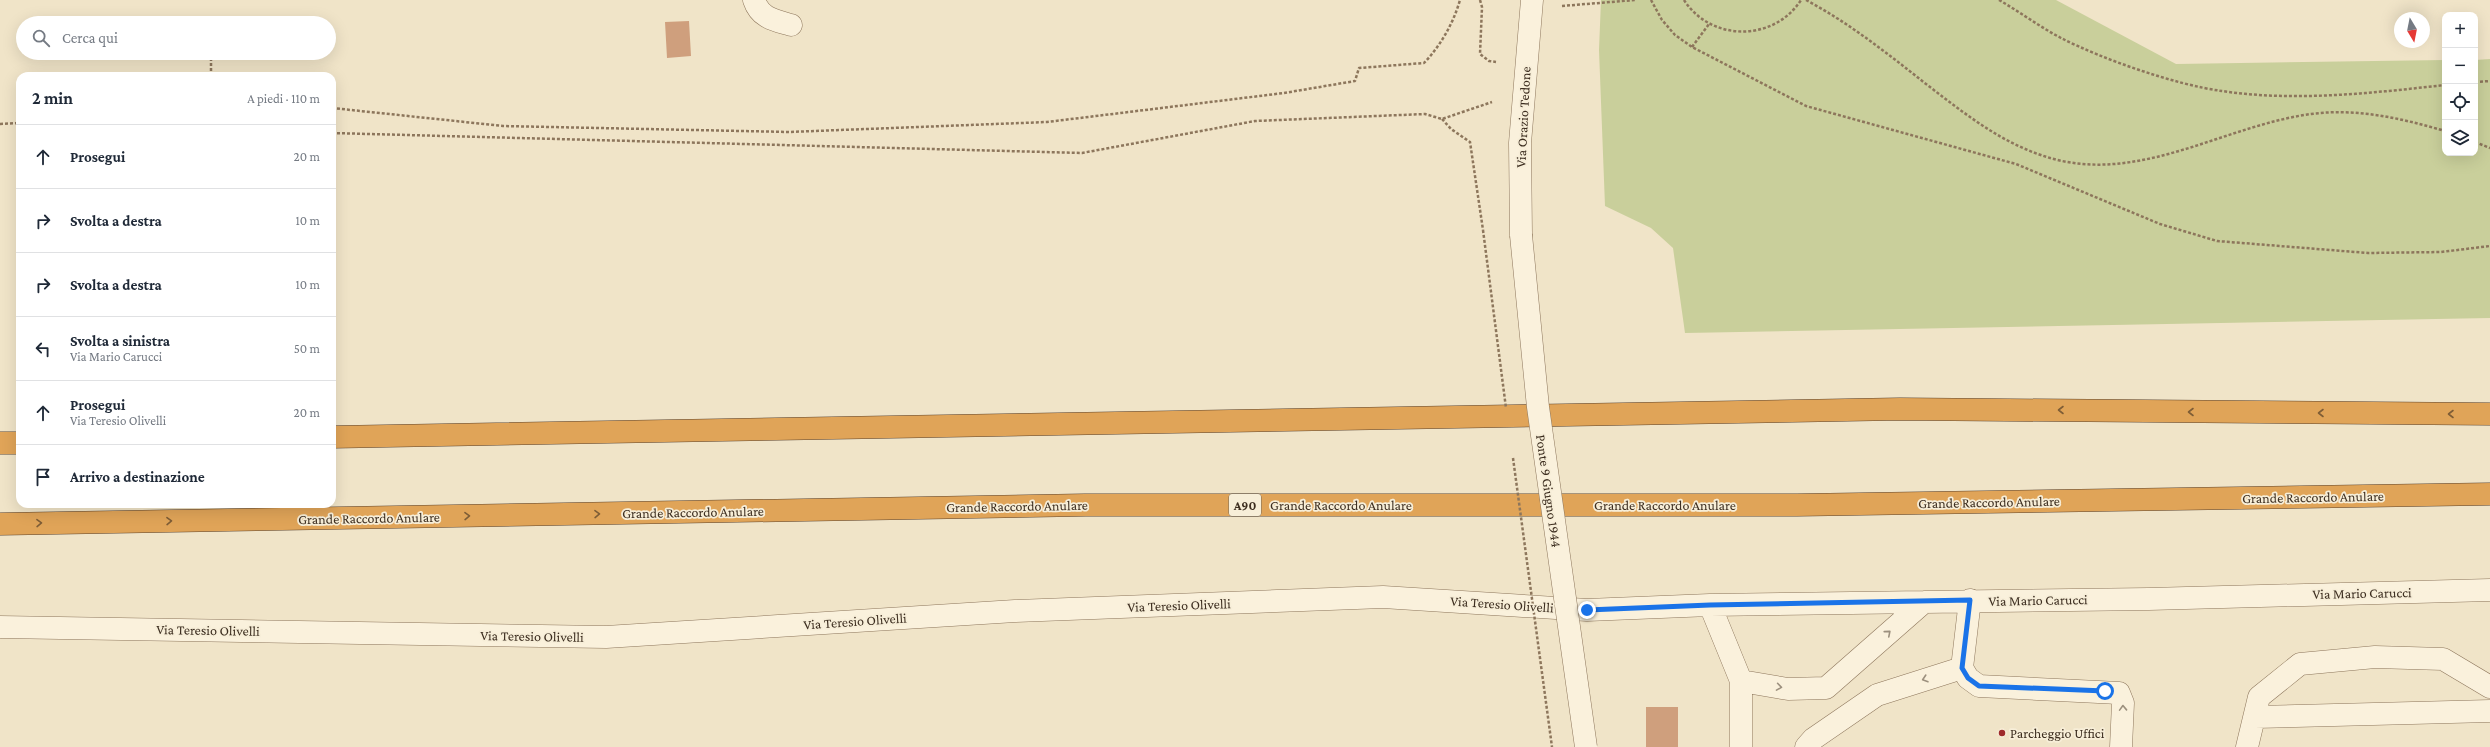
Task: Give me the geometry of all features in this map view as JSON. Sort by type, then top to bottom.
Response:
[{"type":"highway","points":[[336,437],[1900,409],[2490,414]]},
{"type":"highway","points":[[0,443],[16,443]]},
{"type":"highway","name":"Grande Raccordo Anulare","points":[[0,524],[1084,505],[1797,505],[2490,494]]},
{"type":"street","points":[[754,0],[757,8],[767,18],[791,25]]},
{"type":"street","name":"Via Orazio Tedone","points":[[1521,235],[1520,143],[1532,0]]},
{"type":"street","name":"Ponte 9 Giugno 1944","points":[[1521,235],[1538,407],[1586,747]]},
{"type":"street","name":"Via Mario Carucci","points":[[1710,605],[1970,600],[2149,599],[2490,590]]},
{"type":"street","name":"Via Teresio Olivelli","points":[[0,627],[606,638],[1015,611],[1350,598],[1414,599],[1587,610],[1710,605]]},
{"type":"street","points":[[1970,600],[1962,668],[1968,678],[1979,686],[2119,693],[2123,703],[2122,747]]},
{"type":"street","points":[[1741,681],[1788,689],[1826,688],[1924,602]]},
{"type":"street","points":[[1710,605],[1741,681],[1741,747]]},
{"type":"street","points":[[2247,747],[2259,697],[2300,664],[2375,657],[2443,659],[2490,687]]},
{"type":"street","points":[[1806,747],[1813,739],[1877,695],[1962,668]]},
{"type":"street","points":[[2255,716],[2490,711]]},
{"type":"path","points":[[336,108],[503,126],[773,132],[1047,122],[1284,93],[1355,81],[1359,68],[1424,63],[1436,51],[1455,17],[1460,0]]},
{"type":"path","points":[[1480,0],[1482,7],[1480,54],[1489,61],[1496,62]]},
{"type":"path","points":[[1560,6],[1635,0]]},
{"type":"path","points":[[1651,0],[1662,20],[1675,35],[1692,47],[1806,106],[2016,164],[2160,224],[2217,241],[2368,253],[2440,252],[2490,246]]},
{"type":"path","points":[[1684,0],[1690,10],[1709,24],[1731,32],[1754,32],[1776,24],[1795,10],[1801,0]]},
{"type":"path","points":[[1806,0],[1831,13],[1864,36],[1998,138],[2029,151],[2063,161],[2100,163],[2134,161],[2184,150],[2264,124],[2311,114],[2351,112],[2395,117],[2442,130]]},
{"type":"path","points":[[1999,0],[2062,38],[2111,59],[2175,80],[2221,91],[2275,96],[2348,94],[2442,85]]},
{"type":"path","points":[[1692,47],[1709,24]]},
{"type":"path","points":[[1495,69],[1496,54]]},
{"type":"path","points":[[211,72],[212,60]]},
{"type":"path","points":[[2478,82],[2490,80]]},
{"type":"path","points":[[336,133],[1082,153],[1255,121],[1425,114],[1442,119],[1492,104],[1492,97]]},
{"type":"path","points":[[1442,119],[1451,130],[1470,142],[1483,230]]},
{"type":"path","points":[[0,124],[16,123]]},
{"type":"path","points":[[2478,143],[2490,148]]},
{"type":"green space","points":[[1601,0],[2056,0],[2176,64],[2442,60],[2442,156],[2478,156],[2478,60],[2490,59],[2490,318],[1685,333],[1673,248],[1651,228],[1605,206],[1599,50]]},
{"type":"building","points":[[689,21],[691,56],[667,58],[665,22]]},
{"type":"building","points":[[1646,707],[1678,707],[1678,747],[1646,747]]},
{"type":"place","name":"Parcheggio Uffici","points":[[2002,733]]},
{"type":"route","points":[[1587,610],[1710,605],[1970,600],[1962,668],[1968,678],[1979,686],[2105,691]]}]
